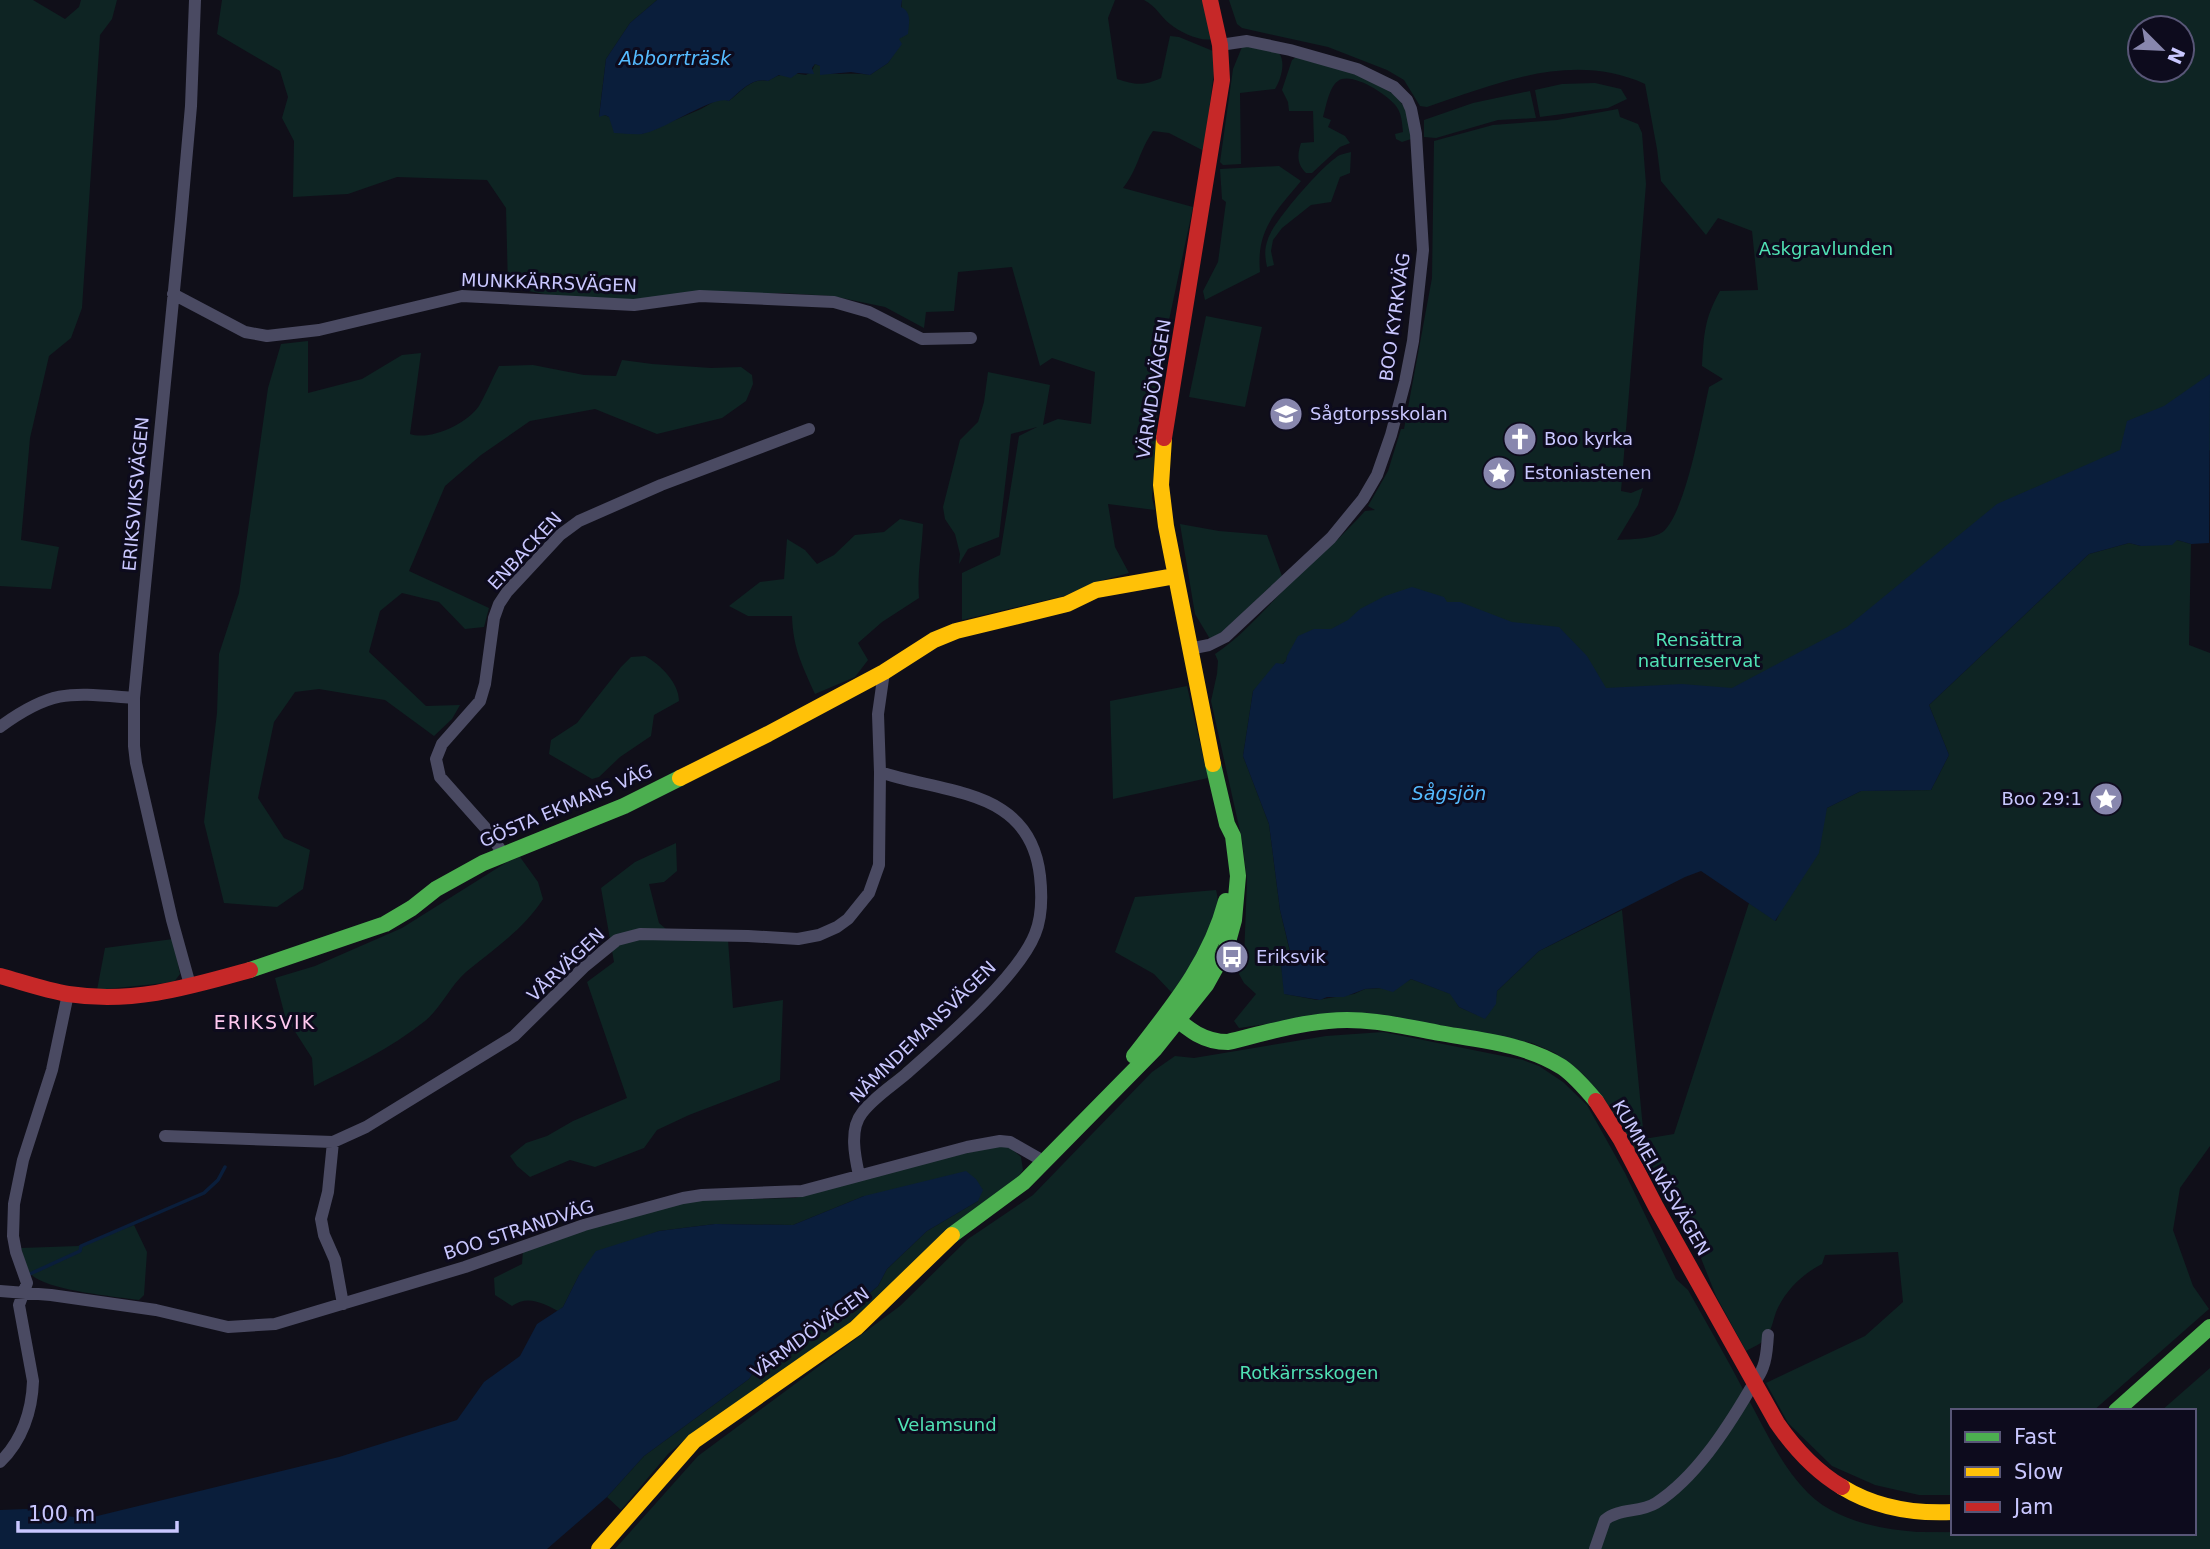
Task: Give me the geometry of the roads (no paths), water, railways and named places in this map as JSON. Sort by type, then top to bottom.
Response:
[{"type":"street","name":"ERIKSVIKSVÄGEN","points":[[190,985],[172,920],[136,763],[134,698],[190,118],[195,0]]},
{"type":"street","name":"VÄRMDÖVÄGEN","points":[[599,1549],[694,1441],[856,1328],[956,1232],[1024,1182],[1048,1159],[1173,1016],[1212,946],[1223,918],[1230,865],[1227,824],[1203,725],[1161,502],[1160,467],[1219,105],[1222,71],[1220,45],[1210,0]]},
{"type":"street","name":"BOO KYRKVÄG","points":[[1189,649],[1209,645],[1225,637],[1331,538],[1363,499],[1379,470],[1391,435],[1413,341],[1423,250],[1416,134],[1411,109],[1394,87],[1357,68],[1247,41],[1220,45]]},
{"type":"street","name":"MUNKKÄRRSVÄGEN","points":[[173,294],[245,331],[267,336],[319,330],[462,296],[634,305],[700,296],[834,302],[869,312],[922,339],[971,338]]},
{"type":"street","name":"ENBACKEN","points":[[503,854],[489,832],[440,777],[436,759],[442,744],[481,701],[494,618],[507,592],[560,535],[579,521],[661,485],[809,429]]},
{"type":"street","name":"GÖSTA EKMANS VÄG","points":[[0,975],[68,994],[128,997],[171,992],[278,962],[385,924],[436,889],[503,854],[624,806],[884,672],[934,640],[956,631],[1067,604],[1096,590],[1175,576]]},
{"type":"street","name":"VÅRVÄGEN","points":[[165,1136],[333,1142],[366,1127],[514,1035],[593,958],[617,940],[640,934],[798,939],[836,927],[859,907],[876,880],[881,842],[878,714],[884,672]]},
{"type":"street","points":[[0,727],[32,706],[61,695],[134,698]]},
{"type":"street","name":"NÄMNDEMANSVÄGEN","points":[[859,1175],[855,1136],[862,1113],[938,1046],[1010,972],[1035,934],[1041,897],[1038,860],[1034,847],[1016,821],[1002,810],[983,799],[880,772]]},
{"type":"street","points":[[0,1462],[15,1445],[21,1433],[33,1390],[19,1305],[27,1283],[13,1236],[16,1189],[51,1070],[68,994]]},
{"type":"street","name":"KUMMELNÄSVÄGEN","points":[[1173,1016],[1202,1040],[1214,1042],[1228,1042],[1332,1021],[1360,1020],[1518,1048],[1550,1060],[1578,1081],[1613,1127],[1754,1382],[1796,1449],[1822,1475],[1842,1489],[1875,1504],[1927,1513],[1951,1511]]},
{"type":"street","name":"BOO STRANDVÄG","points":[[0,1291],[156,1310],[228,1327],[275,1324],[465,1267],[584,1225],[683,1198],[802,1191],[967,1147],[1000,1141],[1010,1142],[1048,1159]]},
{"type":"street","points":[[333,1142],[328,1192],[321,1219],[324,1235],[335,1260],[343,1304]]},
{"type":"street","points":[[2118,1409],[2210,1327]]},
{"type":"street","points":[[1595,1549],[1601,1525],[1609,1516],[1647,1508],[1677,1486],[1722,1435],[1766,1360],[1768,1335]]},
{"type":"water","name":"Abborrträsk","points":[[657,0],[902,0],[901,7],[909,18],[908,34],[899,39],[902,44],[888,63],[870,75],[851,72],[820,75],[820,66],[815,64],[812,68],[814,74],[798,73],[791,78],[779,75],[768,81],[757,81],[729,101],[712,103],[651,131],[639,134],[614,133],[609,117],[599,117],[606,59],[630,23]]},
{"type":"water","name":"Sågsjön","points":[[2210,374],[2209,543],[2191,544],[2177,540],[2172,545],[2141,546],[2129,543],[2089,554],[1929,705],[1949,755],[1931,790],[1861,791],[1827,808],[1819,853],[1775,921],[1701,871],[1539,951],[1497,991],[1496,1004],[1485,1019],[1459,1007],[1450,994],[1411,979],[1393,992],[1379,988],[1365,989],[1344,997],[1327,997],[1320,1000],[1284,994],[1281,965],[1290,951],[1280,910],[1269,824],[1243,756],[1253,691],[1276,663],[1283,664],[1286,661],[1298,636],[1314,629],[1331,629],[1385,596],[1412,587],[1444,597],[1447,602],[1460,602],[1512,622],[1559,627],[1587,656],[1606,688],[1682,684],[1732,688],[1847,627],[1997,504],[2120,450],[2127,421],[2164,406]]},
{"type":"water","points":[[966,1171],[976,1179],[983,1190],[978,1201],[927,1231],[887,1269],[878,1286],[851,1309],[824,1321],[759,1364],[749,1379],[644,1456],[607,1497],[547,1549],[0,1549],[0,1510],[26,1509],[85,1519],[339,1457],[457,1420],[484,1382],[520,1356],[537,1324],[563,1307],[579,1275],[596,1251],[659,1231],[715,1224],[793,1225],[864,1196]]},
{"type":"waterway","points":[[30,1274],[80,1251],[81,1246],[204,1193],[218,1180],[225,1167]]},
{"type":"place","name":"Sågtorpsskolan","points":[[1286,414]]},
{"type":"place","name":"Boo kyrka","points":[[1520,439]]},
{"type":"place","name":"Estoniastenen","points":[[1499,473]]},
{"type":"place","name":"Boo 29:1","points":[[2106,799]]},
{"type":"place","name":"Eriksvik","points":[[1232,957]]},
{"type":"district","name":"ERIKSVIK","points":[[265,1022]]},
{"type":"park label","name":"Askgravlunden","points":[[1826,249]]},
{"type":"park label","name":"Rensättra naturreservat","points":[[1699,650]]},
{"type":"park label","name":"Rotkärrsskogen","points":[[1309,1373]]},
{"type":"park label","name":"Velamsund","points":[[947,1425]]}]
